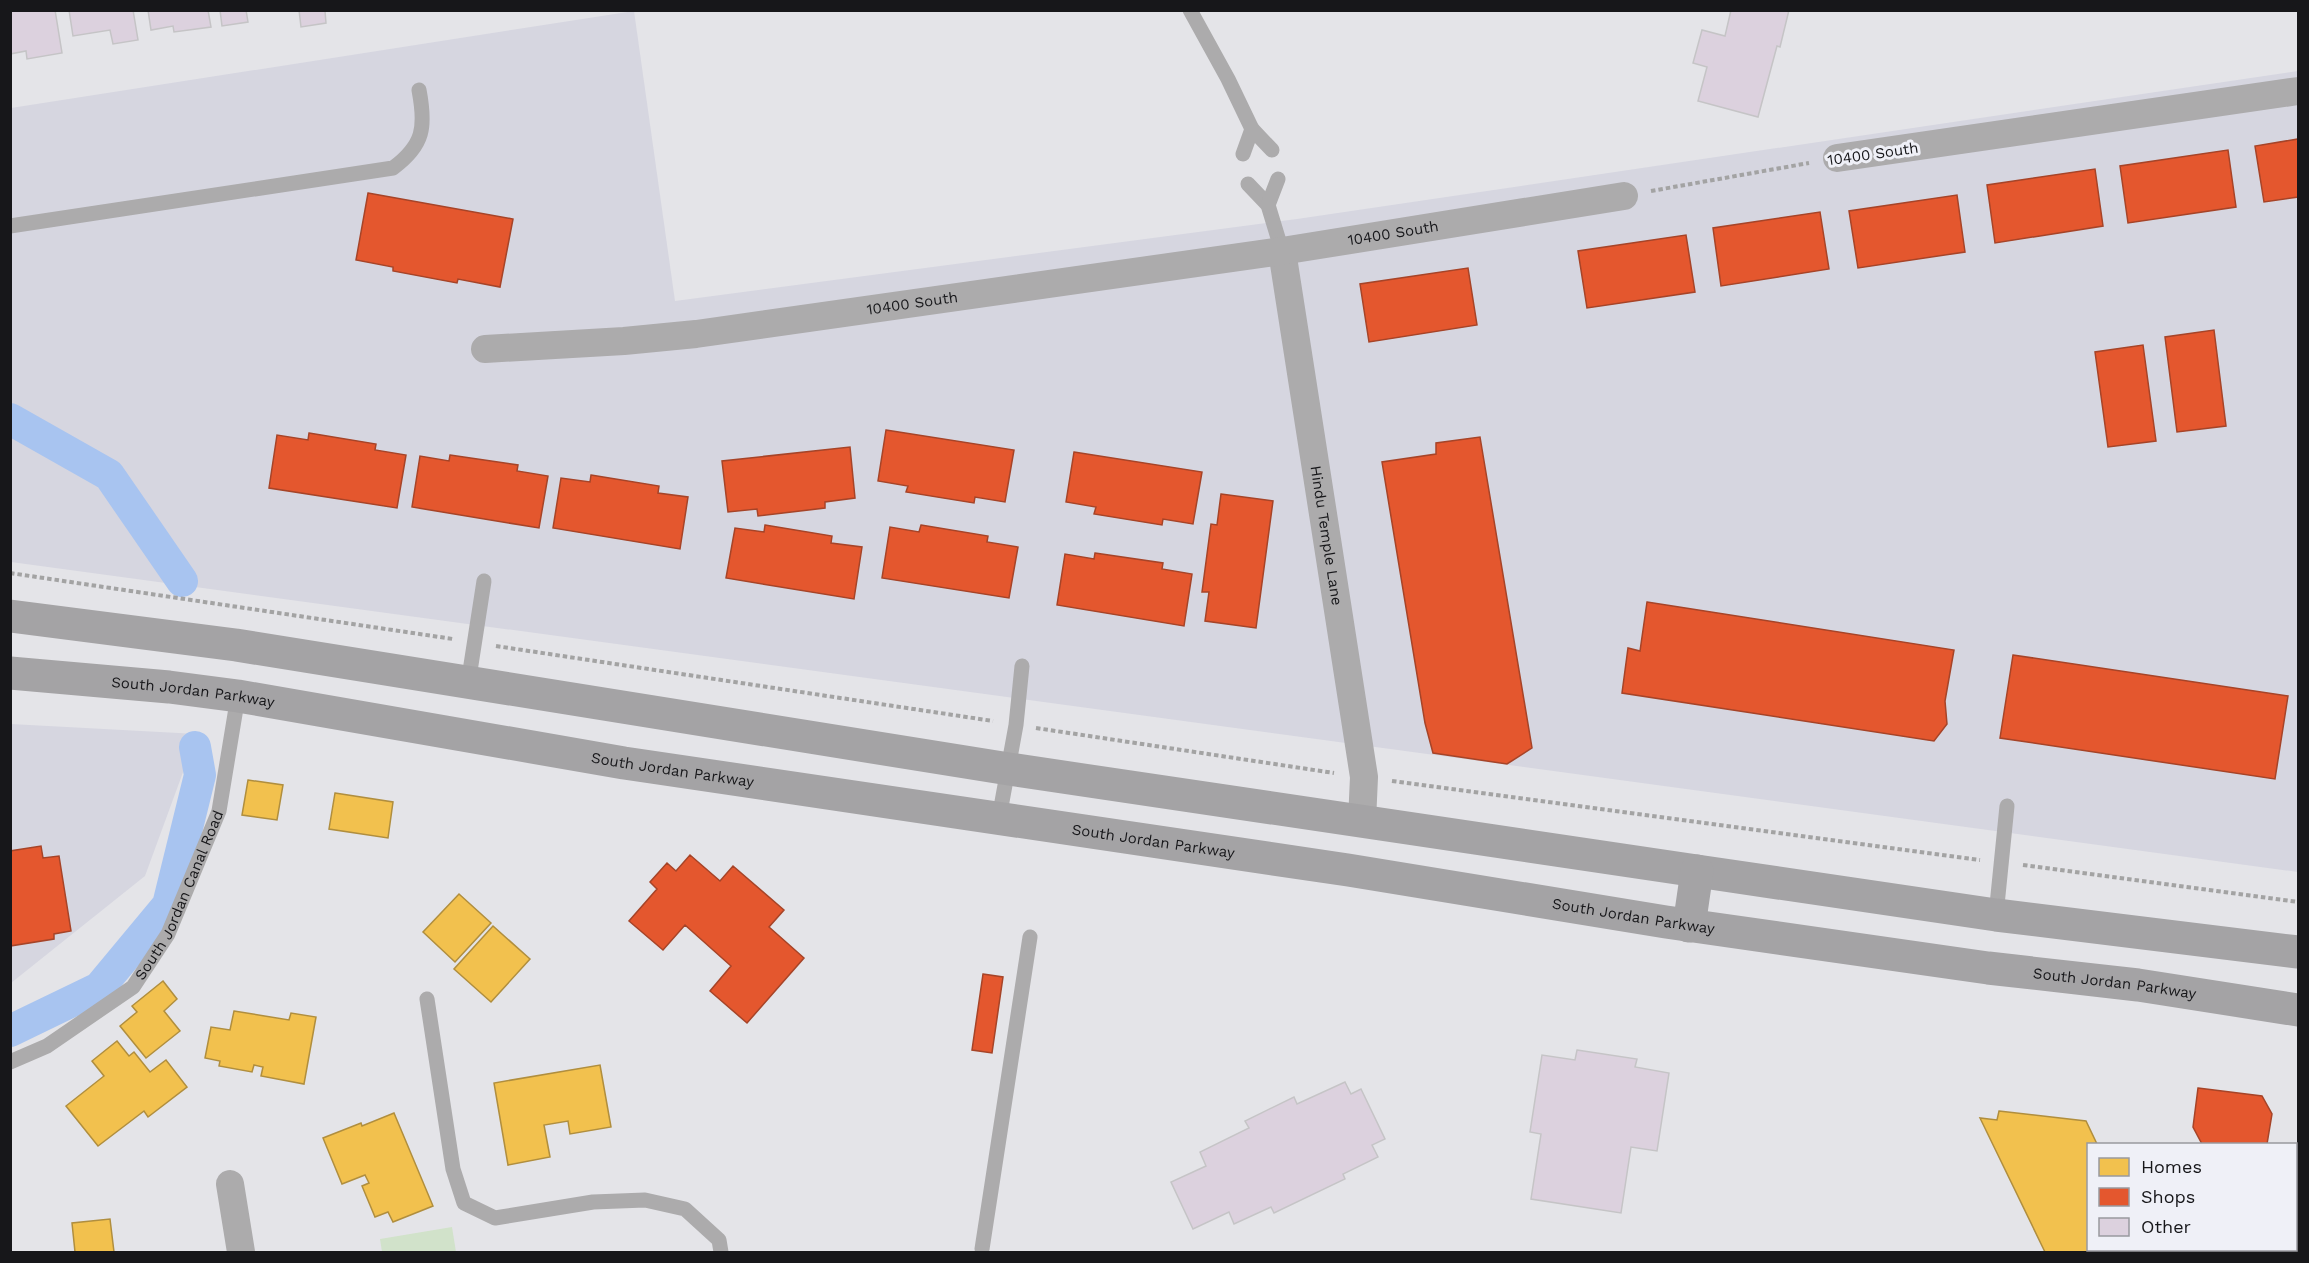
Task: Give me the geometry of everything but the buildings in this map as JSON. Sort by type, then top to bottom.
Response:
[{"type":"main road","points":[[10,615],[225,643],[468,684],[1009,769],[1697,872],[1996,915],[2298,952]]},
{"type":"main road","name":"South Jordan Parkway","points":[[10,672],[238,696],[624,763],[1348,870],[1689,926],[1988,968],[2138,985],[2298,1010]]},
{"type":"main road","points":[[1689,926],[1697,872]]},
{"type":"street","name":"10400 South","points":[[1837,158],[2298,91]]},
{"type":"street","name":"10400 South","points":[[485,349],[662,339],[1282,251],[1624,196]]},
{"type":"street","name":"Hindu Temple Lane","points":[[1282,251],[1364,777],[1362,821]]},
{"type":"street","points":[[230,1184],[241,1252]]},
{"type":"lane","points":[[1190,10],[1228,79],[1252,129],[1272,150]]},
{"type":"lane","points":[[10,226],[393,168],[408,157],[419,142],[423,112],[419,90]]},
{"type":"lane","points":[[1243,154],[1252,129]]},
{"type":"lane","points":[[1268,205],[1278,179]]},
{"type":"lane","points":[[1248,184],[1268,205],[1282,251]]},
{"type":"lane","points":[[468,684],[484,580]]},
{"type":"lane","points":[[999,818],[1016,725],[1022,666]]},
{"type":"lane","name":"South Jordan Canal Road","points":[[10,1062],[47,1046],[133,987],[168,934],[219,811],[238,696]]},
{"type":"lane","points":[[1996,915],[2007,806]]},
{"type":"lane","points":[[982,1249],[1030,937]]},
{"type":"lane","points":[[427,999],[453,1169],[464,1203],[495,1218],[593,1202],[645,1200],[685,1209],[719,1240],[721,1252]]},
{"type":"path","name":"10400 South","points":[[1624,196],[1837,158]]},
{"type":"path","points":[[10,573],[1364,777],[2298,902]]},
{"type":"shaded area","points":[[634,11],[675,301],[1297,219],[2298,71],[2298,872],[11,562],[11,108]]},
{"type":"shaded area","points":[[11,724],[197,734],[145,876],[11,983]]},
{"type":"green space","points":[[452,1227],[456,1252],[382,1252],[380,1239]]},
{"type":"waterway","points":[[10,419],[109,475],[182,581]]},
{"type":"waterway","points":[[10,1031],[99,988],[168,905],[200,775],[195,747]]}]
